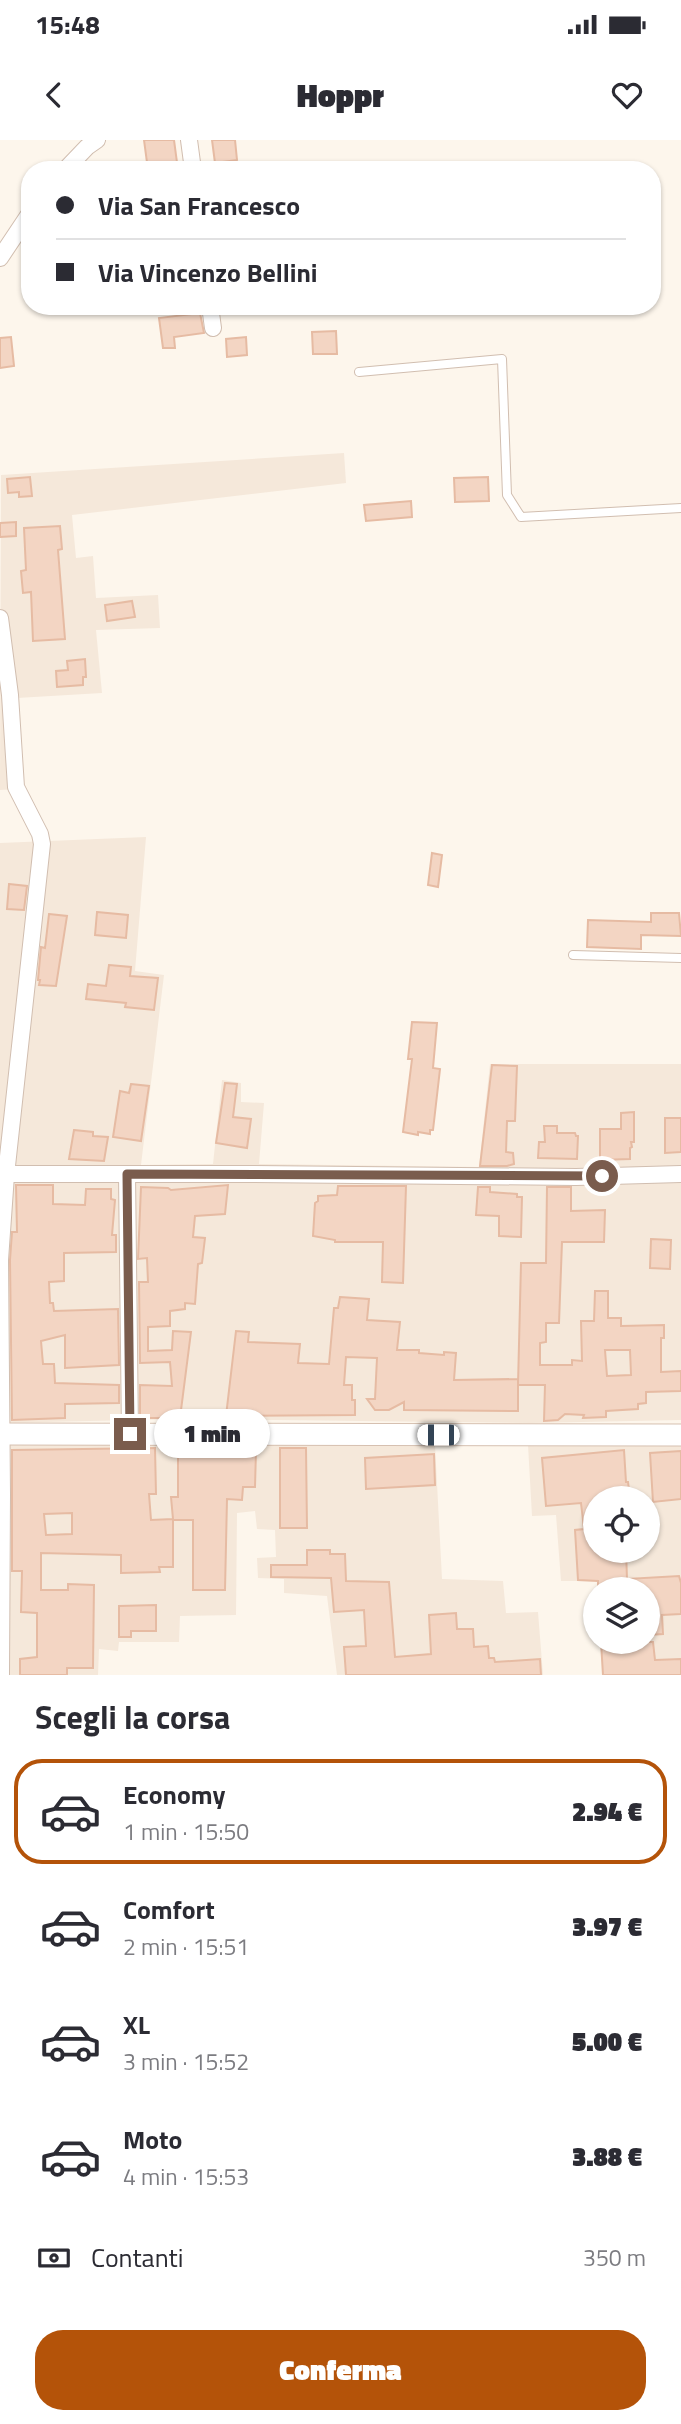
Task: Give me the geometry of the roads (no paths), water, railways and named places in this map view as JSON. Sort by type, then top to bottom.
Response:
[{"type":"main road","points":[[1,1434],[681,1435]]},
{"type":"street","points":[[74,161],[97,140]]},
{"type":"street","points":[[189,140],[192,161]]},
{"type":"street","points":[[0,258],[21,227]]},
{"type":"street","points":[[211,315],[213,328]]},
{"type":"street","points":[[0,618],[10,695],[16,787],[40,834],[42,844],[3,1175],[1,1675]]},
{"type":"street","points":[[127,1174],[130,1434]]},
{"type":"street","points":[[3,1175],[576,1177],[681,1174]]},
{"type":"lane","points":[[359,372],[502,359],[508,495],[521,517],[681,508]]},
{"type":"lane","points":[[573,955],[681,958]]}]
